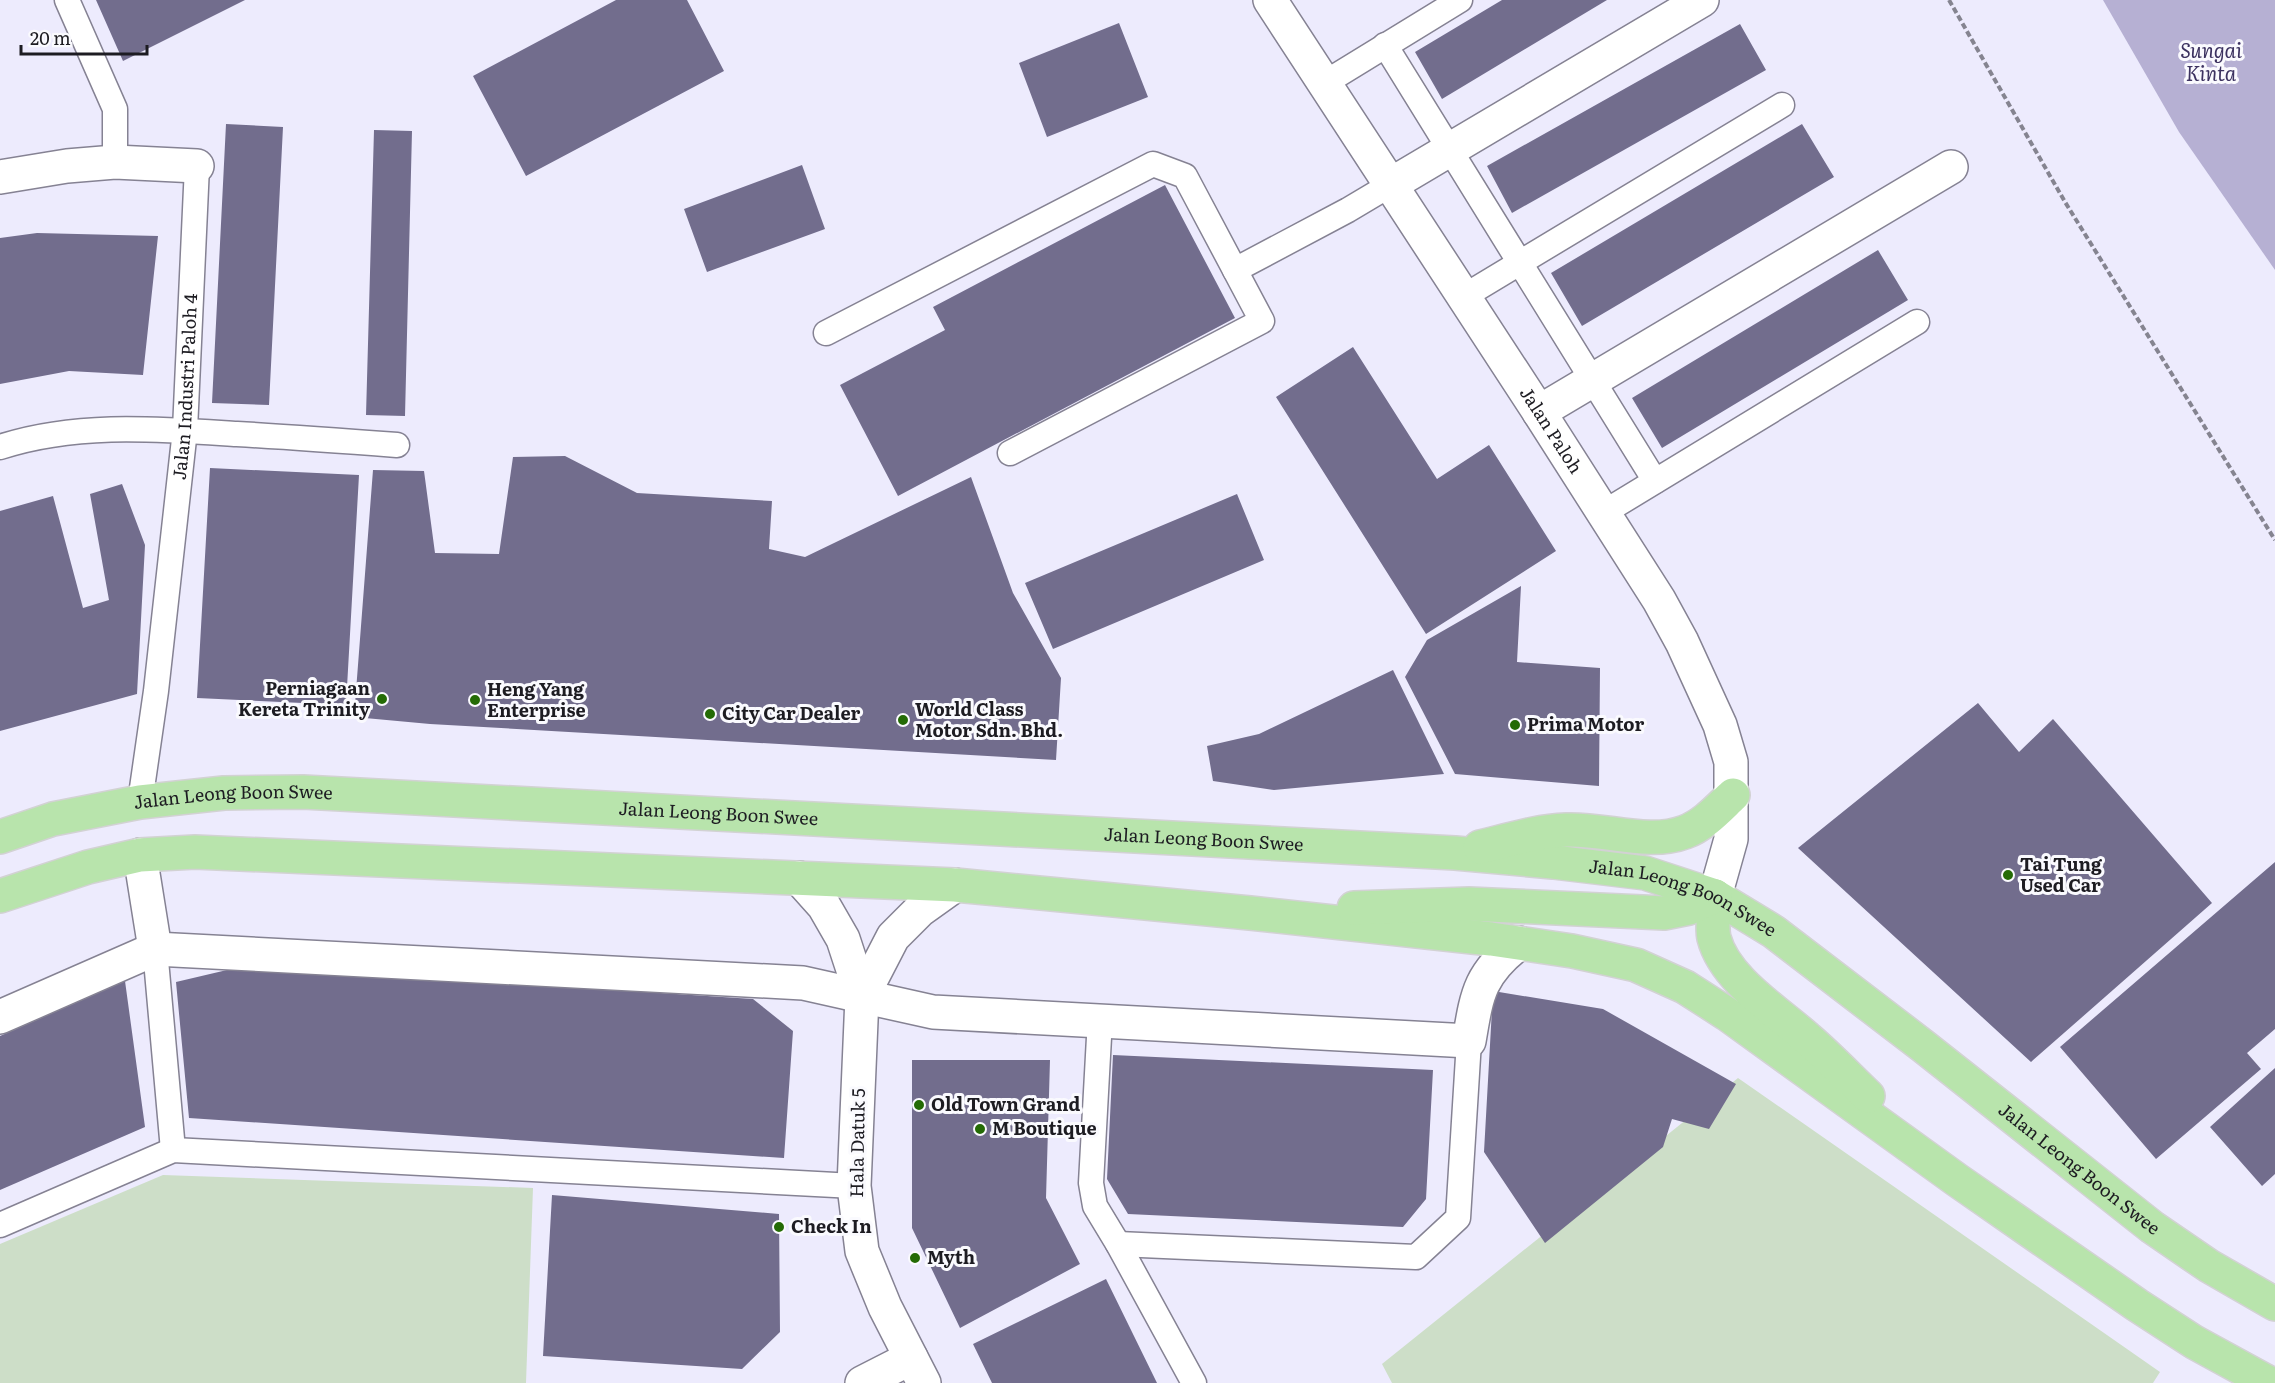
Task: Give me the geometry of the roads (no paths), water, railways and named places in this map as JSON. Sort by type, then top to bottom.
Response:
[{"type":"main road","name":"Jalan Leong Boon Swee","points":[[0,837],[53,819],[140,802],[224,793],[303,792],[1455,853],[1645,873],[1715,896],[1784,939],[2152,1227],[2209,1266],[2275,1304]]},
{"type":"main road","points":[[1455,853],[1541,832],[1569,830],[1654,837],[1685,832],[1708,818],[1733,795]]},
{"type":"main road","points":[[0,896],[88,867],[140,855],[195,852],[955,885],[1250,913],[1572,951],[1636,965],[1685,987],[1727,1014],[1957,1180],[2147,1311],[2194,1342],[2269,1383]]},
{"type":"main road","points":[[1250,913],[1469,904],[1664,913],[1689,908],[1715,896],[1713,936],[1723,959],[1735,975],[1808,1038],[1957,1180]]},
{"type":"street","name":"Jalan Paloh","points":[[1270,0],[1539,412],[1665,610],[1704,687],[1720,725],[1731,762],[1733,795],[1731,839],[1715,896]]},
{"type":"street","points":[[1390,185],[1702,0]]},
{"type":"street","name":"Jalan Industri Paloh 4","points":[[0,177],[68,166],[115,162],[197,166]]},
{"type":"street","points":[[1539,412],[1951,167]]},
{"type":"street","points":[[140,855],[155,949]]},
{"type":"street","name":"Hala Datuk 5","points":[[799,878],[824,906],[843,939],[862,997],[854,1186],[862,1251],[885,1307],[917,1371]]},
{"type":"street","name":"Hala Datuk 5","points":[[862,997],[893,937],[920,910],[955,885]]},
{"type":"street","points":[[0,1017],[155,949],[803,982],[933,1012],[1100,1019],[1469,1041],[1477,997],[1485,977],[1499,959],[1519,943]]},
{"type":"street","points":[[862,1383],[917,1371]]},
{"type":"lane","points":[[67,0],[115,109],[115,162]]},
{"type":"lane","points":[[1323,84],[1460,0]]},
{"type":"lane","points":[[1385,45],[1655,481]]},
{"type":"lane","points":[[1463,297],[1782,105]]},
{"type":"lane","points":[[826,333],[1153,164],[1185,176],[1262,321],[1010,453]]},
{"type":"lane","name":"Jalan Industri Paloh 4","points":[[140,802],[156,690],[185,430],[197,166]]},
{"type":"lane","points":[[1235,270],[1390,185]]},
{"type":"lane","points":[[1603,513],[1917,322]]},
{"type":"lane","points":[[0,447],[27,438],[88,429],[185,430],[398,445]]},
{"type":"lane","points":[[155,949],[173,1150]]},
{"type":"lane","points":[[1100,1019],[1091,1183],[1095,1206],[1194,1383]]},
{"type":"lane","points":[[1118,1244],[1416,1257],[1458,1218],[1469,1041]]},
{"type":"lane","points":[[0,1225],[173,1150],[854,1186]]},
{"type":"water","name":"Sungai Kinta","points":[[2103,0],[2275,0],[2275,270],[2179,132]]},
{"type":"place","name":"Perniagaan Kereta Trinity","points":[[382,699]]},
{"type":"place","name":"Heng Yang Enterprise","points":[[475,700]]},
{"type":"place","name":"City Car Dealer","points":[[710,714]]},
{"type":"place","name":"World Class Motor Sdn. Bhd.","points":[[903,720]]},
{"type":"place","name":"Prima Motor","points":[[1515,725]]},
{"type":"place","name":"Tai Tung Used Car","points":[[2008,875]]},
{"type":"place","name":"Old Town Grand","points":[[919,1105]]},
{"type":"place","name":"M Boutique","points":[[980,1129]]},
{"type":"place","name":"Check In","points":[[779,1227]]},
{"type":"place","name":"Myth","points":[[915,1258]]}]
